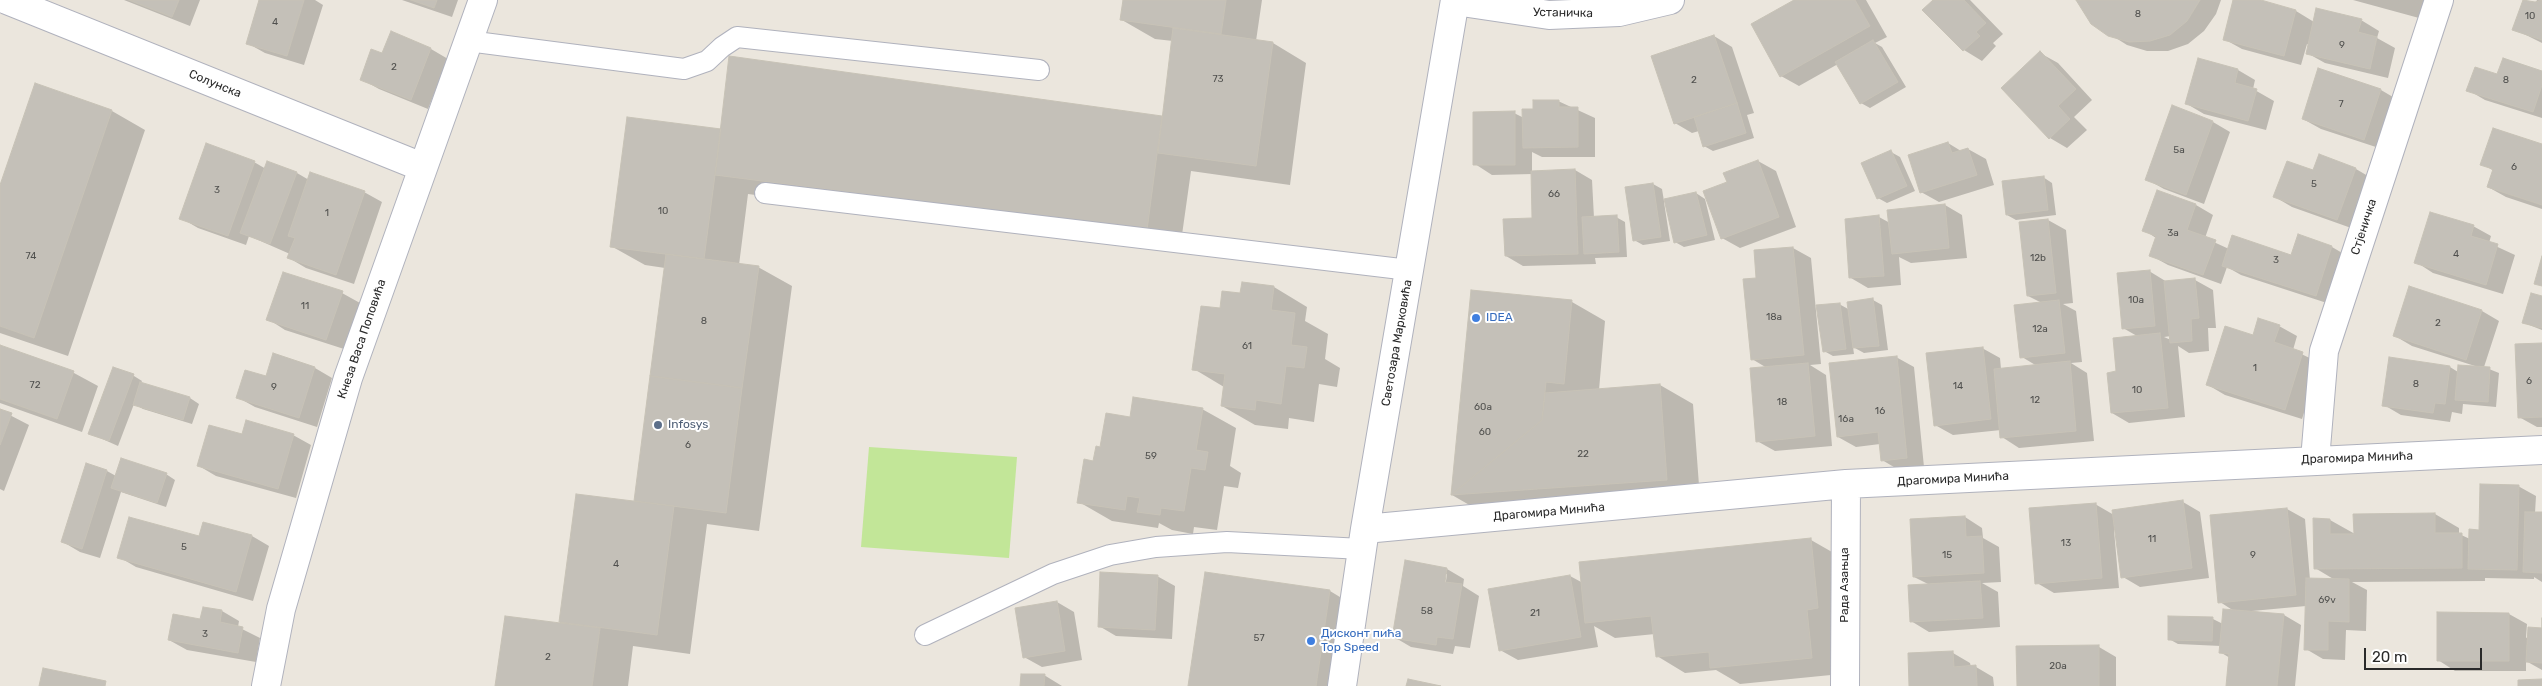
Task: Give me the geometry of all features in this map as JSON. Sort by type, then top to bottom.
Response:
[{"type":"street","name":"Солунска","points":[[8,0],[422,167]]},
{"type":"street","name":"Кнеза Васа Поповића","points":[[266,686],[280,609],[348,378],[482,0]]},
{"type":"street","name":"Устаничка","points":[[1455,0],[1549,15],[1619,12],[1670,0]]},
{"type":"street","name":"Светозара Марковића","points":[[1342,686],[1363,539],[1455,0]]},
{"type":"street","name":"Стјеничка","points":[[2315,460],[2324,351],[2439,0]]},
{"type":"street","name":"Драгомира Минића","points":[[1363,539],[1846,484],[2542,450]]},
{"type":"street","name":"Рада Азањца","points":[[1845,686],[1846,484]]},
{"type":"lane","points":[[468,41],[684,69],[707,61],[737,37],[1039,70]]},
{"type":"lane","points":[[765,192],[1409,270]]},
{"type":"lane","points":[[925,635],[1053,574],[1110,555],[1156,548],[1227,542],[1363,539]]},
{"type":"green space","points":[[869,447],[1017,457],[1009,558],[861,547]]},
{"type":"building","points":[[129,0],[179,0],[172,17]]},
{"type":"building","points":[[259,0],[304,0],[287,56],[246,44]]},
{"type":"building","points":[[411,0],[437,0],[434,8]]},
{"type":"building","points":[[1123,0],[1226,0],[1221,34],[1120,20]]},
{"type":"building","points":[[1794,0],[1855,0],[1870,26],[1780,77],[1751,24]]},
{"type":"building","points":[[1933,0],[1964,0],[1986,23],[1976,32],[1980,36],[1963,51],[1922,10]]},
{"type":"building","points":[[2076,0],[2200,0],[2187,21],[2170,35],[2150,41],[2129,42],[2108,36],[2091,24]]},
{"type":"building","points":[[2233,0],[2261,0],[2296,10],[2284,56],[2223,40]]},
{"type":"building","points":[[2523,0],[2535,2],[2542,0],[2542,40],[2512,30]]},
{"type":"building","points":[[2316,8],[2362,19],[2358,32],[2377,37],[2370,69],[2306,54]]},
{"type":"building","points":[[1173,28],[1273,42],[1256,166],[1158,153]]},
{"type":"building","points":[[391,31],[431,48],[411,100],[360,80],[371,49],[382,53]]},
{"type":"building","points":[[1714,35],[1737,103],[1674,124],[1651,56]]},
{"type":"building","points":[[1873,40],[1898,82],[1860,104],[1835,62]]},
{"type":"building","points":[[2040,51],[2076,89],[2058,106],[2070,119],[2049,139],[2001,88]]},
{"type":"building","points":[[729,56],[1162,116],[1147,230],[715,175]]},
{"type":"building","points":[[2198,58],[2238,69],[2235,83],[2257,89],[2248,121],[2185,104]]},
{"type":"building","points":[[2503,58],[2542,71],[2542,85],[2533,112],[2466,91],[2475,67],[2497,74]]},
{"type":"building","points":[[2318,68],[2381,89],[2364,140],[2302,119]]},
{"type":"building","points":[[35,83],[112,110],[34,338],[0,326],[0,185]]},
{"type":"building","points":[[1533,100],[1559,100],[1559,107],[1578,107],[1578,147],[1523,148],[1522,109],[1533,109]]},
{"type":"building","points":[[1737,103],[1746,133],[1703,147],[1694,117]]},
{"type":"building","points":[[2172,105],[2213,121],[2186,195],[2145,180]]},
{"type":"building","points":[[1515,111],[1515,165],[1473,165],[1473,112]]},
{"type":"building","points":[[627,117],[721,129],[704,259],[610,247]]},
{"type":"building","points":[[2493,128],[2542,144],[2542,205],[2487,187],[2493,169],[2480,165]]},
{"type":"building","points":[[1948,142],[1952,153],[1968,148],[1977,175],[1920,193],[1908,155]]},
{"type":"building","points":[[206,143],[255,161],[228,236],[179,219]]},
{"type":"building","points":[[1891,150],[1907,186],[1877,199],[1861,163]]},
{"type":"building","points":[[2319,154],[2356,168],[2337,220],[2273,197],[2287,161],[2313,170]]},
{"type":"building","points":[[1758,160],[1779,217],[1721,239],[1703,191],[1727,182],[1723,173]]},
{"type":"building","points":[[267,161],[297,172],[270,244],[240,233]]},
{"type":"building","points":[[1575,169],[1578,254],[1505,256],[1503,219],[1532,218],[1531,171]]},
{"type":"building","points":[[310,172],[365,191],[336,275],[287,258],[295,238],[288,236]]},
{"type":"building","points":[[2044,176],[2048,210],[2006,215],[2002,181]]},
{"type":"building","points":[[1653,183],[1661,237],[1633,241],[1625,187]]},
{"type":"building","points":[[2157,190],[2196,204],[2187,230],[2216,240],[2203,275],[2149,256],[2156,236],[2142,231]]},
{"type":"building","points":[[1696,192],[1707,235],[1674,243],[1664,199]]},
{"type":"building","points":[[1945,204],[1949,248],[1892,254],[1887,210]]},
{"type":"building","points":[[2430,212],[2474,225],[2471,236],[2498,244],[2486,285],[2414,263]]},
{"type":"building","points":[[1617,215],[1619,252],[1584,254],[1582,217]]},
{"type":"building","points":[[1879,215],[1884,276],[1849,278],[1845,219]]},
{"type":"building","points":[[2048,219],[2056,293],[2027,296],[2019,222]]},
{"type":"building","points":[[2298,234],[2332,246],[2316,296],[2222,266],[2232,235],[2291,255]]},
{"type":"building","points":[[1793,247],[1804,355],[1751,360],[1743,279],[1756,278],[1754,250]]},
{"type":"building","points":[[666,254],[759,266],[742,388],[650,376]]},
{"type":"building","points":[[2542,256],[2542,286],[2534,284]]},
{"type":"building","points":[[2150,270],[2155,326],[2122,329],[2117,273]]},
{"type":"building","points":[[283,272],[343,291],[326,340],[266,320]]},
{"type":"building","points":[[2195,278],[2199,318],[2191,319],[2192,341],[2170,343],[2164,281]]},
{"type":"building","points":[[1242,282],[1274,286],[1271,310],[1295,313],[1291,345],[1307,347],[1304,368],[1286,366],[1281,404],[1256,400],[1255,410],[1221,406],[1225,374],[1192,370],[1201,306],[1220,308],[1222,291],[1240,293]]},
{"type":"building","points":[[2409,286],[2482,310],[2466,360],[2393,336]]},
{"type":"building","points":[[1471,290],[1572,300],[1564,384],[1546,382],[1542,420],[1451,495]]},
{"type":"building","points":[[2531,293],[2542,296],[2542,328],[2522,323]]},
{"type":"building","points":[[1873,298],[1879,346],[1853,348],[1847,302]]},
{"type":"building","points":[[2059,300],[2065,353],[2020,358],[2014,305]]},
{"type":"building","points":[[1840,303],[1846,349],[1823,352],[1816,305]]},
{"type":"building","points":[[2258,318],[2280,325],[2274,342],[2303,352],[2285,410],[2206,385],[2225,326],[2253,335]]},
{"type":"building","points":[[2160,333],[2168,408],[2111,413],[2107,373],[2116,371],[2113,338]]},
{"type":"building","points":[[2542,343],[2542,417],[2518,418],[2515,344]]},
{"type":"building","points":[[0,345],[74,371],[57,419],[0,399]]},
{"type":"building","points":[[1983,347],[1991,419],[1934,426],[1926,353]]},
{"type":"building","points":[[273,353],[315,367],[299,418],[236,398],[245,370],[266,376]]},
{"type":"building","points":[[1897,356],[1907,458],[1881,461],[1878,432],[1837,437],[1829,363]]},
{"type":"building","points":[[2389,357],[2450,366],[2445,404],[2435,403],[2433,413],[2382,406]]},
{"type":"building","points":[[2070,361],[2076,431],[2000,438],[1994,369]]},
{"type":"building","points":[[1808,363],[1815,436],[1756,442],[1750,368]]},
{"type":"building","points":[[2458,365],[2490,367],[2488,402],[2455,400]]},
{"type":"building","points":[[113,367],[134,374],[109,441],[88,434]]},
{"type":"building","points":[[650,376],[742,388],[726,513],[634,501]]},
{"type":"building","points":[[140,382],[190,397],[183,420],[133,405]]},
{"type":"building","points":[[1660,384],[1667,480],[1451,495],[1542,420],[1545,393]]},
{"type":"building","points":[[1133,397],[1203,408],[1196,450],[1208,452],[1205,470],[1191,468],[1184,511],[1161,508],[1160,515],[1137,512],[1140,498],[1127,496],[1125,510],[1077,503],[1084,459],[1093,461],[1096,446],[1100,447],[1106,413],[1130,417]]},
{"type":"building","points":[[0,409],[12,413],[0,445]]},
{"type":"building","points":[[246,420],[294,434],[278,489],[197,466],[209,425],[242,434]]},
{"type":"building","points":[[121,458],[167,473],[157,503],[111,488]]},
{"type":"building","points":[[86,463],[107,470],[82,549],[61,542]]},
{"type":"building","points":[[2480,484],[2519,485],[2517,570],[2468,569],[2469,529],[2479,530]]},
{"type":"building","points":[[576,494],[674,506],[657,635],[559,622]]},
{"type":"building","points":[[2183,500],[2192,568],[2121,578],[2112,510]]},
{"type":"building","points":[[2096,503],[2102,578],[2035,584],[2029,508]]},
{"type":"building","points":[[2287,508],[2296,595],[2218,603],[2210,515]]},
{"type":"building","points":[[2525,512],[2542,512],[2542,573],[2523,572]]},
{"type":"building","points":[[2435,513],[2435,533],[2462,533],[2462,568],[2314,569],[2313,518],[2330,519],[2330,534],[2354,534],[2353,514]]},
{"type":"building","points":[[1965,516],[1966,537],[1982,536],[1984,573],[1913,577],[1910,519]]},
{"type":"building","points":[[129,517],[199,536],[203,522],[252,535],[236,592],[117,558]]},
{"type":"building","points":[[1811,538],[1818,608],[1807,610],[1812,658],[1710,668],[1709,652],[1656,657],[1651,616],[1585,623],[1579,562]]},
{"type":"building","points":[[1405,560],[1447,568],[1445,582],[1462,584],[1453,639],[1437,637],[1436,645],[1392,638]]},
{"type":"building","points":[[1100,572],[1158,575],[1155,630],[1098,627]]},
{"type":"building","points":[[1205,572],[1330,590],[1316,686],[1188,686]]},
{"type":"building","points":[[1570,575],[1581,637],[1499,651],[1488,589]]},
{"type":"building","points":[[2306,578],[2349,579],[2349,622],[2328,621],[2328,650],[2304,650]]},
{"type":"building","points":[[1980,581],[1983,618],[1910,622],[1908,585]]},
{"type":"building","points":[[1057,601],[1065,651],[1023,658],[1015,608]]},
{"type":"building","points":[[203,607],[222,610],[220,622],[243,627],[238,653],[168,640],[173,614],[200,619]]},
{"type":"building","points":[[2223,609],[2284,614],[2277,686],[2226,686],[2229,654],[2219,653]]},
{"type":"building","points":[[2437,612],[2509,613],[2509,661],[2437,661]]},
{"type":"building","points":[[505,616],[600,628],[592,686],[495,686]]},
{"type":"building","points":[[2168,616],[2213,617],[2212,641],[2168,640]]},
{"type":"building","points":[[2528,627],[2542,628],[2542,663],[2526,662]]},
{"type":"building","points":[[2099,645],[2099,686],[2017,686],[2016,646]]},
{"type":"building","points":[[1953,651],[1954,667],[1976,665],[1977,686],[1909,686],[1908,653]]},
{"type":"building","points":[[43,668],[106,681],[105,686],[39,686]]},
{"type":"building","points":[[1021,674],[1045,674],[1044,686],[1020,686]]},
{"type":"building","points":[[1408,679],[1441,686],[1406,686]]},
{"type":"building","points":[[2542,679],[2542,686],[2518,686],[2518,680]]},
{"type":"place","name":"IDEA","points":[[1476,318]]},
{"type":"place","name":"Infosys","points":[[658,425]]},
{"type":"place","name":"Дисконт пића Top Speed","points":[[1311,641]]}]
